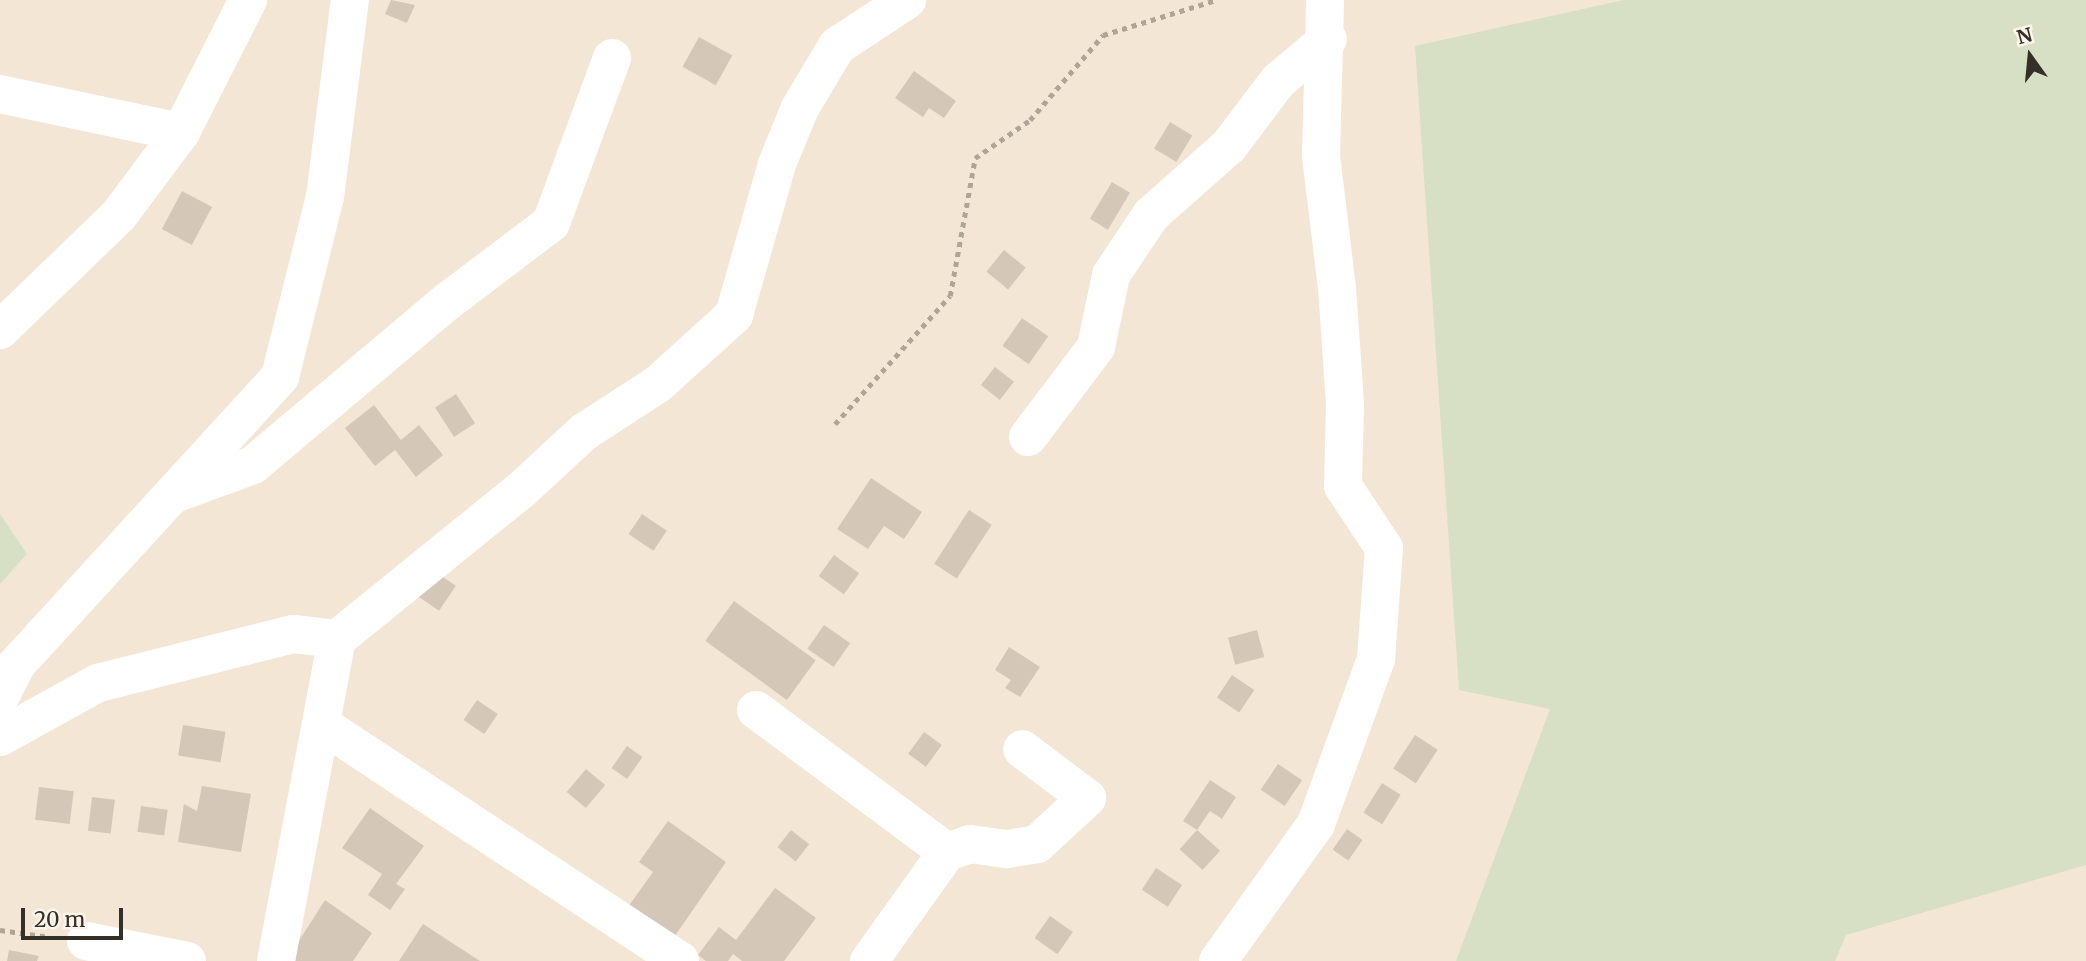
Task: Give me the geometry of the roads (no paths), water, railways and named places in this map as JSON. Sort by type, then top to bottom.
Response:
[{"type":"street","points":[[0,330],[119,215],[181,132],[248,0]]},
{"type":"street","points":[[0,697],[16,665],[280,377],[325,197],[350,0]]},
{"type":"street","points":[[276,961],[337,639],[584,432],[659,384],[734,315],[777,164],[800,108],[837,46],[907,0]]},
{"type":"street","points":[[1218,961],[1316,824],[1376,659],[1384,548],[1343,486],[1343,378],[1321,156],[1328,39],[1325,0]]},
{"type":"street","points":[[1028,437],[1096,348],[1111,275],[1151,215],[1180,184],[1229,146],[1278,80],[1328,39]]},
{"type":"street","points":[[172,495],[253,465],[448,301],[551,223],[612,58]]},
{"type":"street","points":[[0,93],[181,132]]},
{"type":"street","points":[[0,737],[98,683],[293,634],[337,639]]},
{"type":"street","points":[[756,710],[947,852]]},
{"type":"street","points":[[321,724],[680,961]]},
{"type":"street","points":[[869,961],[947,852],[970,844],[1007,849],[1037,844],[1087,798],[1022,749]]},
{"type":"street","points":[[86,942],[187,961]]}]
